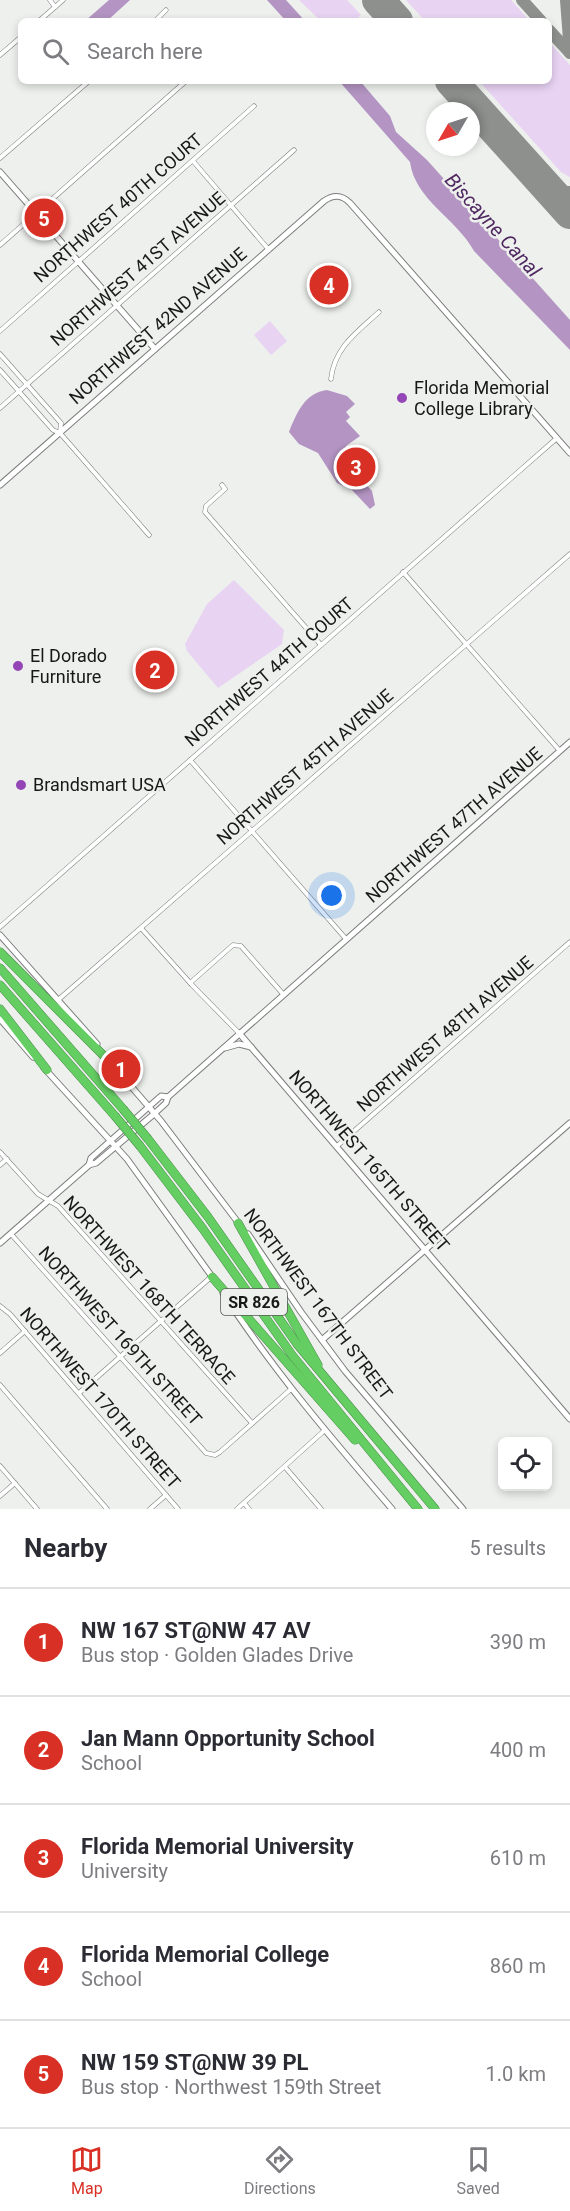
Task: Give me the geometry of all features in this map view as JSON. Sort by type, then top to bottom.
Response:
[{"type":"highway","points":[[0,952],[111,1064]]},
{"type":"highway","name":"SR 826","points":[[0,968],[148,1139],[208,1217],[297,1344],[435,1509]]},
{"type":"highway","name":"SR 826","points":[[0,985],[140,1146],[203,1228],[292,1356],[418,1509]]},
{"type":"highway","points":[[0,1009],[47,1070]]},
{"type":"highway","points":[[238,1223],[327,1382]]},
{"type":"highway","points":[[212,1277],[347,1433],[372,1455]]},
{"type":"street","points":[[50,0],[55,7]]},
{"type":"street","points":[[42,18],[63,0]]},
{"type":"street","points":[[157,18],[166,10]]},
{"type":"street","points":[[0,55],[18,40]]},
{"type":"street","points":[[0,158],[86,84]]},
{"type":"street","points":[[0,245],[183,84]]},
{"type":"street","name":"NORTHWEST 40TH COURT","points":[[0,331],[254,106]]},
{"type":"street","name":"NORTHWEST 41ST AVENUE","points":[[0,408],[294,150]]},
{"type":"street","points":[[193,161],[269,250]]},
{"type":"street","points":[[0,172],[155,349]]},
{"type":"street","name":"NORTHWEST 42ND AVENUE","points":[[0,485],[327,199],[339,196],[350,203],[557,438]]},
{"type":"street","points":[[331,380],[332,368],[345,343],[379,312]]},
{"type":"street","points":[[0,354],[61,423],[60,433]]},
{"type":"street","points":[[0,370],[53,430],[60,433],[149,535]]},
{"type":"street","points":[[557,438],[570,453]]},
{"type":"street","name":"NORTHWEST 44TH COURT","points":[[0,927],[557,438]]},
{"type":"street","points":[[222,485],[225,489],[206,506],[205,512],[321,645]]},
{"type":"street","name":"NORTHWEST 45TH AVENUE","points":[[58,1000],[570,554]]},
{"type":"street","points":[[403,572],[560,751]]},
{"type":"street","name":"NORTHWEST 47TH AVENUE","points":[[0,1243],[89,1165],[96,1163],[154,1114],[166,1103],[168,1097],[239,1033],[570,742]]},
{"type":"street","points":[[189,760],[346,939]]},
{"type":"street","name":"NORTHWEST 165TH STREET","points":[[141,928],[252,1047],[570,1419]]},
{"type":"street","points":[[0,935],[111,1064]]},
{"type":"street","name":"NORTHWEST 48TH AVENUE","points":[[337,1146],[570,942]]},
{"type":"street","points":[[190,983],[233,945],[238,944],[283,994]]},
{"type":"street","points":[[0,1019],[116,1146],[176,1225],[244,1326],[291,1389],[392,1509]]},
{"type":"street","points":[[221,1050],[239,1044],[252,1047]]},
{"type":"street","name":"NORTHWEST 167TH STREET","points":[[111,1064],[154,1114],[260,1250],[322,1341],[463,1509]]},
{"type":"street","name":"NORTHWEST 47TH AVENUE","points":[[89,1165],[91,1158],[148,1107],[161,1096],[168,1097]]},
{"type":"street","points":[[322,1341],[570,1123]]},
{"type":"street","name":"NORTHWEST 168TH TERRACE","points":[[0,1152],[38,1194],[58,1206],[252,1424]]},
{"type":"street","points":[[0,1165],[7,1160]]},
{"type":"street","name":"NORTHWEST 169TH STREET","points":[[11,1234],[206,1453],[210,1455],[220,1452],[252,1424]]},
{"type":"street","points":[[79,1393],[212,1277]]},
{"type":"street","name":"NORTHWEST 170TH STREET","points":[[0,1306],[25,1331],[178,1509]]},
{"type":"street","points":[[0,1353],[25,1331]]},
{"type":"street","points":[[0,1385],[107,1509]]},
{"type":"street","points":[[252,1424],[291,1389]]},
{"type":"street","points":[[237,1509],[325,1430]]},
{"type":"street","points":[[0,1466],[37,1509]]},
{"type":"street","points":[[285,1467],[321,1509]]},
{"type":"street","points":[[0,1496],[15,1483]]},
{"type":"street","points":[[150,1509],[166,1495]]},
{"type":"street","points":[[244,1503],[249,1509]]},
{"type":"shaded area","points":[[109,0],[130,0],[110,18],[88,18]]},
{"type":"shaded area","points":[[267,0],[286,0],[302,18],[283,18]]},
{"type":"shaded area","points":[[299,0],[347,0],[361,15],[358,18],[318,18]]},
{"type":"shaded area","points":[[406,0],[511,0],[527,18],[422,18]]},
{"type":"shaded area","points":[[552,45],[570,65],[570,177],[561,172],[482,84],[552,84]]},
{"type":"shaded area","points":[[342,84],[363,84],[390,116],[396,132],[427,160],[570,320],[570,350],[474,251],[458,229],[428,198],[413,175],[410,162]]},
{"type":"shaded area","points":[[270,321],[287,341],[271,355],[254,335]]},
{"type":"shaded area","points":[[327,390],[347,396],[355,404],[346,412],[350,417],[346,421],[360,436],[346,446],[345,461],[351,472],[372,491],[375,505],[370,509],[352,490],[337,483],[318,453],[299,444],[289,432],[307,399]]},
{"type":"shaded area","points":[[234,580],[284,630],[282,644],[218,688],[187,651],[185,644],[207,604]]},
{"type":"taxiway","points":[[522,0],[538,18]]},
{"type":"taxiway","points":[[566,0],[570,53]]},
{"type":"taxiway","points":[[552,33],[570,53]]},
{"type":"taxiway","points":[[545,185],[558,192],[570,192]]},
{"type":"runway","points":[[378,0],[394,18]]},
{"type":"runway","points":[[454,84],[570,213]]},
{"type":"place","name":"NW 159 ST@NW 39 PL","points":[[44,218]]},
{"type":"place","name":"Florida Memorial College","points":[[329,285]]},
{"type":"place","name":"Florida Memorial College Library","points":[[402,398]]},
{"type":"place","name":"Florida Memorial University","points":[[356,467]]},
{"type":"place","name":"El Dorado Furniture","points":[[18,666]]},
{"type":"place","name":"Jan Mann Opportunity School","points":[[155,670]]},
{"type":"place","name":"Brandsmart USA","points":[[21,785]]},
{"type":"place","name":"NW 167 ST@NW 47 AV","points":[[121,1069]]},
{"type":"water label","name":"Biscayne Canal","points":[[493,225]]}]
